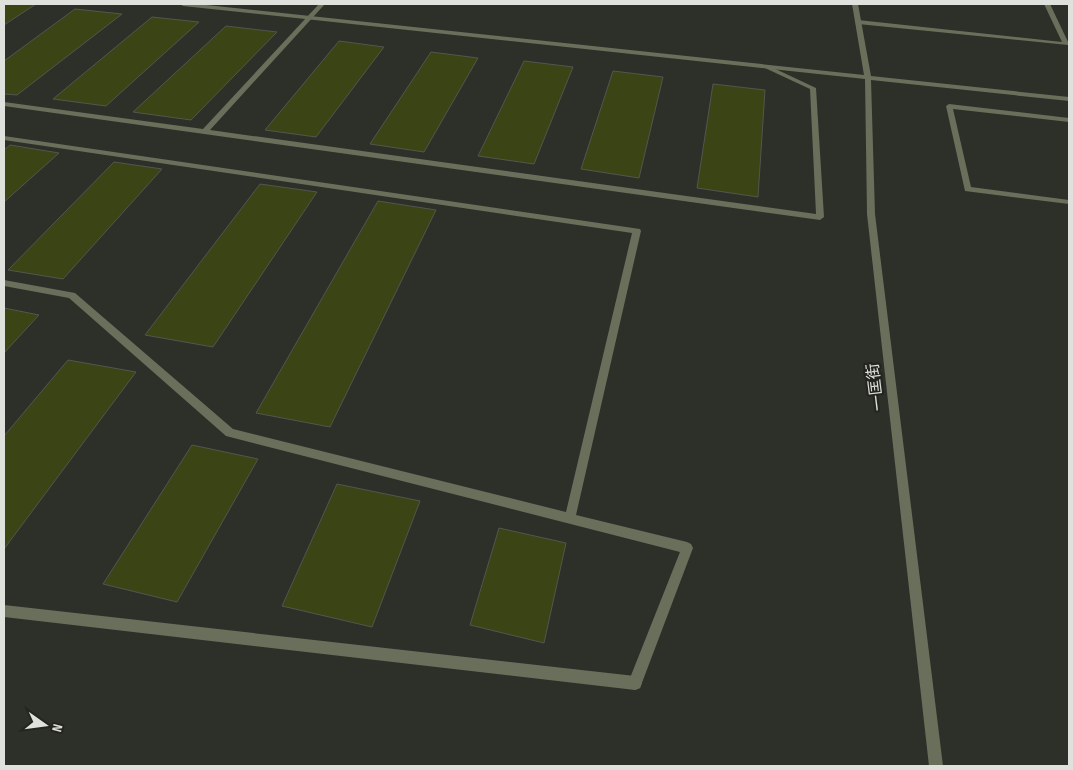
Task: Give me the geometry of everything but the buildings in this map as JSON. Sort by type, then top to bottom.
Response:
[{"type":"street","points":[[183,4],[1069,100]]},
{"type":"street","points":[[204,132],[322,4]]},
{"type":"street","name":"一匡街","points":[[855,4],[868,77],[871,214],[936,766]]},
{"type":"street","points":[[858,22],[1066,44],[1047,4]]},
{"type":"street","points":[[4,104],[820,217],[814,88],[767,67]]},
{"type":"street","points":[[1068,204],[968,189],[949,106],[1069,120]]},
{"type":"street","points":[[4,138],[638,231],[570,518]]},
{"type":"street","points":[[4,282],[72,295],[230,433],[687,548],[635,683],[4,611]]}]
